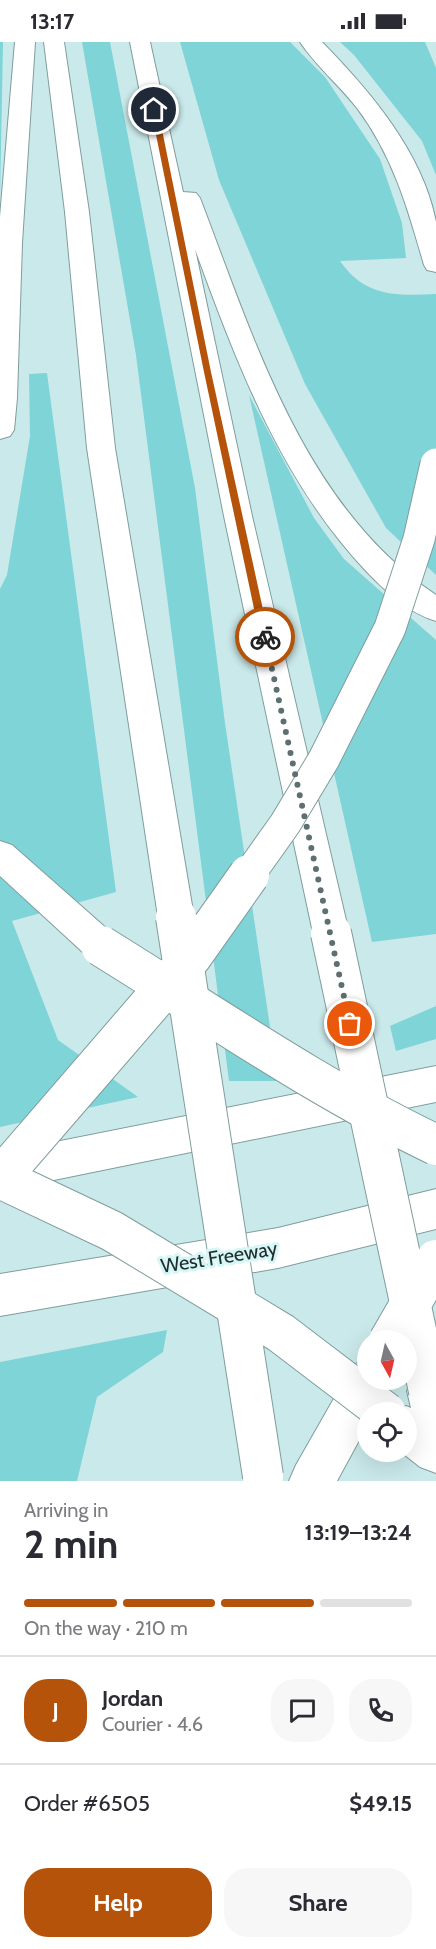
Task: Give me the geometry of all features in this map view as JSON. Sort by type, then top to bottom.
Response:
[{"type":"highway","points":[[0,430],[4,398],[10,243],[25,42]]},
{"type":"highway","points":[[54,42],[77,212],[101,448],[263,1479]]},
{"type":"highway","points":[[140,42],[238,516],[433,1408]]},
{"type":"highway","points":[[310,42],[342,74],[374,115],[396,151],[417,200],[436,265]]},
{"type":"highway","points":[[154,110],[242,338],[281,428],[311,480],[351,535],[388,576],[436,610]]},
{"type":"highway","points":[[372,1402],[281,1333],[112,1231],[0,1178],[191,957],[285,824],[324,759],[390,628],[419,539],[436,464]]},
{"type":"highway","points":[[0,855],[101,946],[282,1059],[409,1132],[436,1145]]},
{"type":"highway","points":[[0,1172],[436,1083]]},
{"type":"highway","name":"West Freeway","points":[[0,1295],[278,1248],[436,1209]]},
{"type":"highway","points":[[395,1330],[436,1260]]},
{"type":"highway","points":[[312,1481],[362,1390]]},
{"type":"highway","points":[[417,1436],[436,1451]]},
{"type":"shaded area","points":[[0,42],[3,42],[0,200]]},
{"type":"shaded area","points":[[82,42],[110,42],[195,488],[225,723],[278,1081],[229,1081],[136,355]]},
{"type":"shaded area","points":[[180,42],[290,42],[325,77],[380,159],[402,223],[406,258],[340,261],[360,282],[382,292],[408,295],[436,294],[436,575],[386,528],[305,384],[219,180]]},
{"type":"shaded area","points":[[340,42],[425,42],[436,68],[436,175],[422,141],[354,55]]},
{"type":"shaded area","points":[[47,373],[116,892],[12,921],[58,1040],[138,1097],[0,1127],[0,589],[7,575],[30,436],[29,374]]},
{"type":"shaded area","points":[[249,395],[314,518],[344,559],[436,640],[436,934],[372,942]]},
{"type":"shaded area","points":[[436,1006],[436,1039],[396,1051],[390,1026]]},
{"type":"shaded area","points":[[167,1330],[163,1352],[97,1397],[77,1481],[0,1481],[0,1362]]},
{"type":"way so far","points":[[265,637],[350,1024]]},
{"type":"route","points":[[154,110],[207,372],[265,637]]}]
